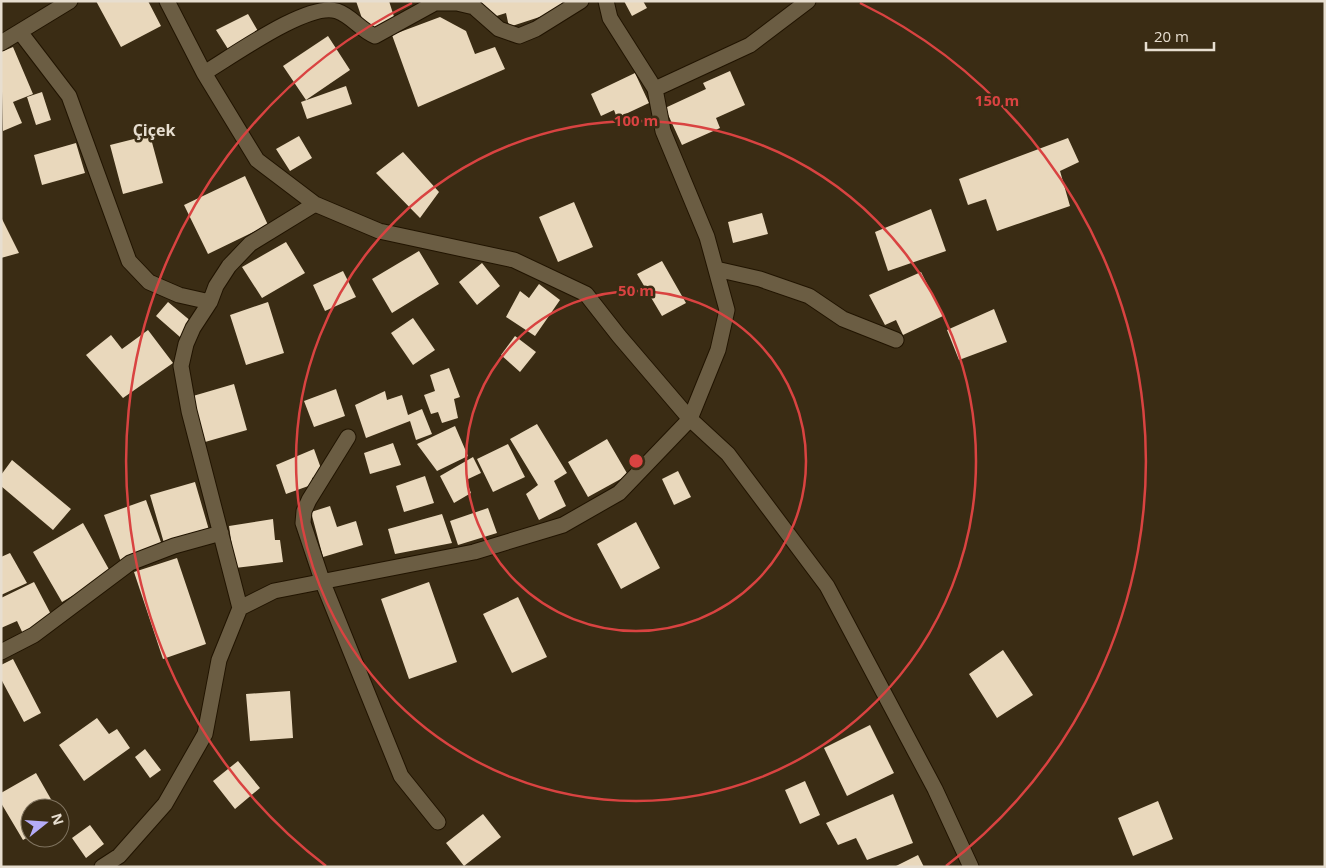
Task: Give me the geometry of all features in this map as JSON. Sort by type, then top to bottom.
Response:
[{"type":"street","points":[[1,43],[70,1]]},
{"type":"street","points":[[166,1],[204,74],[257,160],[315,204],[379,231],[514,260],[586,294],[618,336],[690,419],[728,454],[827,586],[935,789],[971,867]]},
{"type":"street","points":[[204,74],[286,23],[314,11],[335,10],[352,19],[364,32],[374,36],[435,3],[457,3],[474,7],[499,29],[519,36],[536,29],[581,1]]},
{"type":"street","points":[[240,608],[274,591],[323,583],[474,552],[563,525],[619,493],[690,419],[718,350],[728,310],[707,236],[663,131],[655,89],[610,18],[606,1]]},
{"type":"street","points":[[655,89],[750,45],[808,1]]},
{"type":"street","points":[[20,32],[69,96],[129,261],[149,282],[179,295],[210,302]]},
{"type":"street","points":[[102,867],[119,856],[165,804],[205,734],[219,660],[240,608],[189,411],[181,366],[186,344],[193,328],[210,302],[216,286],[229,266],[250,244],[315,204]]},
{"type":"street","points":[[716,269],[760,279],[809,296],[843,320],[896,340]]},
{"type":"street","points":[[348,437],[321,479],[304,512],[303,523],[323,583],[401,776],[438,822]]},
{"type":"street","points":[[1,652],[34,635],[130,563],[174,546],[221,532]]},
{"type":"building","points":[[96,1],[148,1],[161,26],[121,47]]},
{"type":"building","points":[[356,1],[389,1],[396,23],[367,33]]},
{"type":"building","points":[[481,1],[562,1],[564,9],[509,27],[506,13],[487,19]]},
{"type":"building","points":[[624,1],[643,1],[647,8],[632,16]]},
{"type":"building","points":[[248,14],[259,33],[228,49],[216,30]]},
{"type":"building","points":[[440,17],[466,31],[475,54],[495,47],[505,69],[418,107],[392,35]]},
{"type":"building","points":[[328,36],[350,70],[306,100],[283,66]]},
{"type":"building","points":[[13,47],[33,94],[13,102],[22,123],[3,131],[1,52]]},
{"type":"building","points":[[730,71],[745,105],[716,118],[720,128],[682,145],[665,108],[706,89],[703,83]]},
{"type":"building","points":[[635,73],[649,103],[617,118],[614,110],[601,116],[591,94]]},
{"type":"building","points":[[346,86],[352,104],[307,119],[301,102]]},
{"type":"building","points":[[42,92],[51,120],[36,125],[27,97]]},
{"type":"building","points":[[150,135],[163,183],[123,194],[110,145]]},
{"type":"building","points":[[299,136],[312,158],[290,171],[276,149]]},
{"type":"building","points":[[1068,138],[1079,162],[1060,171],[1070,206],[997,231],[986,199],[968,205],[959,179]]},
{"type":"building","points":[[76,143],[85,173],[42,185],[34,155]]},
{"type":"building","points":[[403,152],[439,192],[420,218],[376,173]]},
{"type":"building","points":[[245,176],[268,225],[208,254],[184,205]]},
{"type":"building","points":[[574,202],[593,247],[558,262],[539,217]]},
{"type":"building","points":[[931,209],[946,251],[888,271],[875,232]]},
{"type":"building","points":[[762,213],[768,234],[733,243],[728,222]]},
{"type":"building","points":[[1,217],[19,253],[1,258]]},
{"type":"building","points":[[286,242],[305,273],[262,298],[242,267]]},
{"type":"building","points":[[419,251],[439,284],[392,313],[372,279]]},
{"type":"building","points":[[662,261],[686,303],[662,316],[637,274]]},
{"type":"building","points":[[482,263],[500,286],[477,305],[459,282]]},
{"type":"building","points":[[343,271],[356,297],[325,311],[313,285]]},
{"type":"building","points":[[921,272],[943,316],[903,335],[896,320],[885,325],[869,295]]},
{"type":"building","points":[[539,284],[560,300],[535,336],[506,317],[520,291],[529,298]]},
{"type":"building","points":[[168,302],[192,322],[180,337],[156,316]]},
{"type":"building","points":[[268,302],[284,353],[246,365],[230,315]]},
{"type":"building","points":[[994,309],[1007,342],[959,360],[947,330]]},
{"type":"building","points":[[413,318],[435,350],[413,365],[391,333]]},
{"type":"building","points":[[148,330],[173,363],[123,398],[86,355],[111,335],[122,349]]},
{"type":"building","points":[[515,336],[536,352],[520,372],[501,355]]},
{"type":"building","points":[[449,368],[460,397],[454,399],[458,418],[442,423],[438,412],[431,414],[424,395],[435,391],[430,375]]},
{"type":"building","points":[[234,384],[247,430],[205,442],[193,396]]},
{"type":"building","points":[[336,389],[345,416],[314,427],[304,401]]},
{"type":"building","points":[[385,391],[387,400],[402,395],[408,415],[422,409],[432,434],[416,440],[410,421],[366,438],[355,405]]},
{"type":"building","points":[[537,424],[567,473],[554,481],[566,506],[539,520],[526,494],[538,485],[510,439]]},
{"type":"building","points":[[455,426],[468,456],[437,471],[417,444]]},
{"type":"building","points":[[607,439],[628,475],[588,497],[568,462]]},
{"type":"building","points":[[393,443],[401,465],[370,474],[364,453]]},
{"type":"building","points":[[508,444],[525,477],[493,492],[477,459]]},
{"type":"building","points":[[314,449],[323,474],[312,478],[314,484],[286,494],[276,465]]},
{"type":"building","points":[[473,457],[481,473],[466,480],[471,493],[454,503],[440,476]]},
{"type":"building","points":[[12,460],[71,509],[53,530],[1,486],[1,475]]},
{"type":"building","points":[[678,471],[691,497],[674,505],[662,479]]},
{"type":"building","points":[[425,476],[434,503],[404,512],[396,486]]},
{"type":"building","points":[[195,482],[209,530],[164,543],[150,495]]},
{"type":"building","points":[[146,500],[163,548],[121,562],[104,515]]},
{"type":"building","points":[[330,506],[337,527],[356,521],[363,545],[323,557],[311,512]]},
{"type":"building","points":[[488,508],[497,533],[458,545],[450,521]]},
{"type":"building","points":[[442,514],[452,543],[395,554],[388,529]]},
{"type":"building","points":[[273,519],[275,540],[280,540],[283,562],[235,568],[229,526]]},
{"type":"building","points":[[636,522],[660,568],[621,589],[597,544]]},
{"type":"building","points":[[83,523],[111,573],[62,602],[33,552]]},
{"type":"building","points":[[10,553],[27,583],[1,595],[1,557]]},
{"type":"building","points":[[177,558],[206,644],[163,659],[134,572]]},
{"type":"building","points":[[34,582],[55,622],[24,636],[17,621],[1,628],[1,598]]},
{"type":"building","points":[[429,582],[457,662],[409,679],[381,599]]},
{"type":"building","points":[[518,597],[547,657],[512,673],[483,614]]},
{"type":"building","points":[[1003,650],[1033,695],[997,718],[969,674]]},
{"type":"building","points":[[13,659],[41,713],[24,722],[1,679],[1,665]]},
{"type":"building","points":[[290,691],[293,738],[250,741],[246,694]]},
{"type":"building","points":[[97,718],[109,734],[117,729],[130,748],[84,781],[59,745]]},
{"type":"building","points":[[870,725],[894,773],[847,796],[824,748]]},
{"type":"building","points":[[145,749],[161,770],[150,778],[135,757]]},
{"type":"building","points":[[238,761],[260,788],[235,809],[213,781]]},
{"type":"building","points":[[36,773],[50,798],[20,798],[20,835],[1,803],[1,793]]},
{"type":"building","points":[[805,781],[820,815],[800,824],[785,790]]},
{"type":"building","points":[[893,794],[913,843],[867,860],[856,838],[838,845],[826,823]]},
{"type":"building","points":[[1158,801],[1173,839],[1133,856],[1118,818]]},
{"type":"building","points":[[483,814],[501,837],[464,866],[446,843]]},
{"type":"building","points":[[90,825],[104,844],[86,858],[72,838]]},
{"type":"building","points":[[918,855],[924,867],[894,867]]},
{"type":"district","name":"Çiçek","points":[[154,130]]}]
